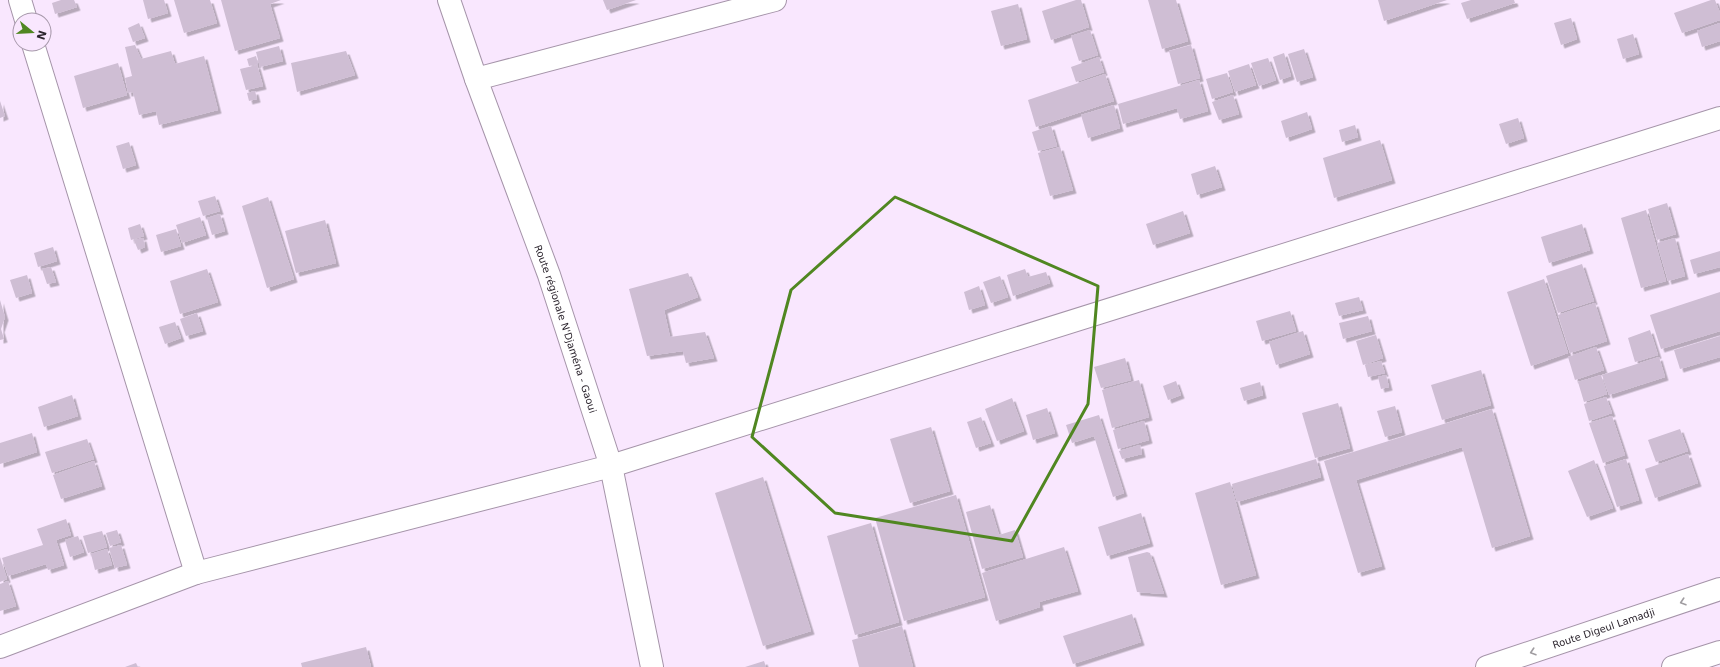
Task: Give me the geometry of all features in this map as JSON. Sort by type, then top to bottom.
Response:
[{"type":"street","points":[[20,0],[24,12]]},
{"type":"street","name":"Route régionale N'Djaména - Gaoui","points":[[449,0],[476,79],[549,275],[611,466],[652,667]]},
{"type":"street","points":[[476,79],[775,0]]},
{"type":"street","points":[[35,52],[196,573]]},
{"type":"street","points":[[0,647],[196,573],[611,466],[1720,118]]},
{"type":"street","name":"Route Digeul Lamadji","points":[[1487,667],[1720,589]]},
{"type":"street","points":[[1673,667],[1720,652]]},
{"type":"highlighted area","points":[[895,197],[1098,286],[1088,404],[1012,541],[835,513],[752,437],[791,290]]},
{"type":"building","points":[[61,0],[74,0],[77,7],[55,14],[52,3]]},
{"type":"building","points":[[143,0],[164,0],[168,13],[148,19]]},
{"type":"building","points":[[174,0],[210,0],[217,23],[184,33]]},
{"type":"building","points":[[221,0],[281,0],[270,4],[280,38],[235,51]]},
{"type":"building","points":[[603,0],[636,0],[607,10]]},
{"type":"building","points":[[1076,0],[1081,0],[1089,27],[1051,40],[1042,11]]},
{"type":"building","points":[[1148,0],[1176,0],[1188,41],[1162,49]]},
{"type":"building","points":[[1378,0],[1447,0],[1384,21]]},
{"type":"building","points":[[1471,0],[1514,0],[1515,3],[1467,19],[1461,3]]},
{"type":"building","points":[[1711,0],[1715,0],[1720,13],[1720,20],[1682,33],[1674,13]]},
{"type":"building","points":[[1018,4],[1027,39],[1001,46],[991,11]]},
{"type":"building","points":[[1571,18],[1577,39],[1561,45],[1554,23]]},
{"type":"building","points":[[139,23],[145,38],[133,42],[128,28]]},
{"type":"building","points":[[1720,23],[1720,41],[1702,47],[1697,31]]},
{"type":"building","points":[[1090,30],[1098,55],[1079,61],[1071,36]]},
{"type":"building","points":[[1633,34],[1639,54],[1623,59],[1617,39]]},
{"type":"building","points":[[135,45],[141,59],[171,51],[175,64],[204,56],[218,110],[159,125],[156,111],[139,115],[133,92],[128,93],[125,78],[132,76],[125,47]]},
{"type":"building","points":[[1191,45],[1200,78],[1178,84],[1169,51]]},
{"type":"building","points":[[279,46],[283,61],[260,67],[256,52]]},
{"type":"building","points":[[1304,49],[1313,77],[1297,82],[1288,54]]},
{"type":"building","points":[[346,51],[355,75],[297,92],[291,63]]},
{"type":"building","points":[[1284,53],[1291,76],[1280,80],[1273,57]]},
{"type":"building","points":[[256,56],[258,64],[249,66],[247,59]]},
{"type":"building","points":[[1099,57],[1104,72],[1076,82],[1071,67]]},
{"type":"building","points":[[1268,58],[1276,80],[1259,86],[1251,63]]},
{"type":"building","points":[[118,63],[127,95],[83,108],[74,76]]},
{"type":"building","points":[[1249,64],[1256,85],[1235,92],[1228,71]]},
{"type":"building","points":[[257,65],[263,86],[246,90],[240,69]]},
{"type":"building","points":[[1227,73],[1233,92],[1212,99],[1206,79]]},
{"type":"building","points":[[1105,74],[1114,101],[1036,127],[1028,100]]},
{"type":"building","points":[[1199,80],[1208,111],[1180,119],[1177,108],[1123,124],[1118,104]]},
{"type":"building","points":[[255,91],[257,99],[249,101],[247,93]]},
{"type":"building","points":[[1233,95],[1239,114],[1219,120],[1212,102]]},
{"type":"building","points":[[0,101],[5,116],[0,118]]},
{"type":"building","points":[[1114,105],[1120,128],[1088,138],[1081,115]]},
{"type":"building","points":[[1307,112],[1312,129],[1286,138],[1281,121]]},
{"type":"building","points":[[1518,118],[1524,138],[1506,144],[1499,124]]},
{"type":"building","points":[[1355,125],[1358,137],[1342,142],[1339,130]]},
{"type":"building","points":[[1051,126],[1057,146],[1038,151],[1032,132]]},
{"type":"building","points":[[1380,140],[1392,180],[1334,198],[1323,158]]},
{"type":"building","points":[[129,142],[136,165],[123,169],[116,146]]},
{"type":"building","points":[[1060,147],[1073,190],[1050,196],[1038,153]]},
{"type":"building","points":[[1215,166],[1222,187],[1197,195],[1191,174]]},
{"type":"building","points":[[215,196],[220,211],[203,216],[198,201]]},
{"type":"building","points":[[268,197],[294,279],[267,288],[242,206]]},
{"type":"building","points":[[1667,203],[1676,234],[1657,240],[1648,209]]},
{"type":"building","points":[[1646,210],[1666,281],[1641,288],[1621,218]]},
{"type":"building","points":[[1183,211],[1190,233],[1153,245],[1146,224]]},
{"type":"building","points":[[220,214],[225,231],[212,235],[207,218]]},
{"type":"building","points":[[200,217],[206,235],[182,243],[176,225]]},
{"type":"building","points":[[325,220],[336,263],[296,273],[285,231]]},
{"type":"building","points":[[140,224],[144,236],[131,240],[128,228]]},
{"type":"building","points":[[1582,224],[1590,250],[1549,263],[1541,237]]},
{"type":"building","points":[[176,229],[181,246],[161,252],[156,235]]},
{"type":"building","points":[[143,238],[145,247],[138,250],[134,240]]},
{"type":"building","points":[[1675,238],[1685,276],[1668,281],[1657,243]]},
{"type":"building","points":[[53,247],[57,261],[38,267],[34,253]]},
{"type":"building","points":[[1720,251],[1720,267],[1694,274],[1690,260]]},
{"type":"building","points":[[1582,264],[1594,301],[1558,313],[1546,276]]},
{"type":"building","points":[[51,267],[56,282],[47,284],[42,269]]},
{"type":"building","points":[[207,269],[218,302],[180,314],[170,281]]},
{"type":"building","points":[[1025,269],[1028,277],[1046,272],[1050,283],[1013,296],[1007,275]]},
{"type":"building","points":[[688,273],[698,297],[664,310],[670,337],[705,332],[714,358],[686,363],[683,351],[647,356],[629,289]]},
{"type":"building","points":[[27,275],[32,293],[16,298],[10,280]]},
{"type":"building","points":[[1000,276],[1008,297],[991,303],[983,282]]},
{"type":"building","points":[[1544,279],[1568,353],[1531,366],[1507,292]]},
{"type":"building","points":[[979,286],[985,305],[969,310],[964,292]]},
{"type":"building","points":[[1720,292],[1720,331],[1661,349],[1650,315]]},
{"type":"building","points":[[1359,297],[1363,310],[1339,316],[1335,303]]},
{"type":"building","points":[[0,300],[5,317],[1,329],[4,339],[0,340]]},
{"type":"building","points":[[1595,303],[1607,341],[1570,353],[1558,315]]},
{"type":"building","points":[[1290,311],[1296,331],[1262,341],[1256,321]]},
{"type":"building","points":[[197,313],[203,331],[186,336],[180,319]]},
{"type":"building","points":[[1368,316],[1372,331],[1343,339],[1339,323]]},
{"type":"building","points":[[175,322],[181,338],[165,344],[159,327]]},
{"type":"building","points":[[1650,330],[1658,355],[1635,362],[1628,338]]},
{"type":"building","points":[[1303,331],[1310,354],[1276,365],[1269,342]]},
{"type":"building","points":[[1376,335],[1383,358],[1363,365],[1356,341]]},
{"type":"building","points":[[1720,336],[1720,357],[1680,369],[1674,350]]},
{"type":"building","points":[[1596,347],[1604,370],[1575,380],[1568,357]]},
{"type":"building","points":[[1659,357],[1665,377],[1609,395],[1602,375]]},
{"type":"building","points":[[1125,358],[1131,380],[1101,388],[1094,367]]},
{"type":"building","points":[[1381,361],[1385,373],[1368,377],[1365,365]]},
{"type":"building","points":[[1481,370],[1491,405],[1442,420],[1431,385]]},
{"type":"building","points":[[1386,375],[1389,387],[1381,389],[1378,377]]},
{"type":"building","points":[[1601,375],[1607,394],[1584,402],[1578,382]]},
{"type":"building","points":[[1139,380],[1149,417],[1112,428],[1102,390]]},
{"type":"building","points":[[1176,381],[1181,395],[1168,400],[1163,386]]},
{"type":"building","points":[[1260,382],[1263,395],[1244,401],[1240,388]]},
{"type":"building","points":[[72,395],[78,416],[44,427],[38,407]]},
{"type":"building","points":[[1606,397],[1612,413],[1589,421],[1584,404]]},
{"type":"building","points":[[1012,398],[1024,431],[997,441],[985,409]]},
{"type":"building","points":[[1338,403],[1350,448],[1315,458],[1302,413]]},
{"type":"building","points":[[1395,406],[1402,432],[1385,437],[1377,411]]},
{"type":"building","points":[[1047,408],[1055,433],[1033,440],[1026,415]]},
{"type":"building","points":[[1492,409],[1530,536],[1492,548],[1462,447],[1356,480],[1382,566],[1358,573],[1324,461]]},
{"type":"building","points":[[1099,415],[1124,493],[1113,497],[1094,436],[1072,443],[1066,425]]},
{"type":"building","points":[[1612,416],[1625,455],[1603,463],[1589,423]]},
{"type":"building","points":[[981,417],[991,443],[976,448],[967,422]]},
{"type":"building","points":[[1144,421],[1149,440],[1118,449],[1113,430]]},
{"type":"building","points":[[931,427],[950,491],[910,503],[890,439]]},
{"type":"building","points":[[1680,429],[1688,451],[1656,462],[1648,440]]},
{"type":"building","points":[[32,433],[37,452],[0,464],[0,443]]},
{"type":"building","points":[[87,439],[94,459],[52,473],[45,452]]},
{"type":"building","points":[[1140,445],[1142,454],[1122,459],[1119,451]]},
{"type":"building","points":[[1688,454],[1698,483],[1655,498],[1645,469]]},
{"type":"building","points":[[1316,459],[1321,477],[1237,502],[1232,484]]},
{"type":"building","points":[[1626,459],[1639,500],[1617,507],[1604,466]]},
{"type":"building","points":[[1594,460],[1613,508],[1587,517],[1568,471]]},
{"type":"building","points":[[94,461],[102,486],[61,499],[53,475]]},
{"type":"building","points":[[763,477],[811,631],[763,646],[715,493]]},
{"type":"building","points":[[1230,482],[1256,575],[1221,585],[1195,493]]},
{"type":"building","points":[[956,495],[985,597],[904,621],[875,518]]},
{"type":"building","points":[[990,505],[999,535],[1015,530],[1023,557],[982,569],[966,512]]},
{"type":"building","points":[[1141,513],[1150,543],[1107,556],[1098,527]]},
{"type":"building","points":[[66,519],[71,535],[56,540],[64,565],[48,570],[46,564],[8,576],[2,558],[43,545],[37,529]]},
{"type":"building","points":[[871,523],[899,622],[855,635],[827,536]]},
{"type":"building","points":[[117,530],[121,542],[110,546],[106,533]]},
{"type":"building","points":[[102,531],[107,547],[88,553],[83,536]]},
{"type":"building","points":[[78,536],[84,552],[70,557],[65,540]]},
{"type":"building","points":[[121,545],[127,565],[115,568],[109,548]]},
{"type":"building","points":[[1064,547],[1078,591],[1039,602],[1040,607],[996,621],[982,573]]},
{"type":"building","points":[[107,549],[112,565],[95,570],[91,554]]},
{"type":"building","points":[[1147,552],[1150,553],[1164,594],[1137,592],[1128,557]]},
{"type":"building","points":[[0,557],[7,579],[0,582]]},
{"type":"building","points":[[8,581],[16,606],[0,611],[0,584]]},
{"type":"building","points":[[1132,614],[1141,642],[1073,664],[1063,636]]},
{"type":"building","points":[[902,626],[913,667],[859,667],[852,640]]},
{"type":"building","points":[[366,647],[371,667],[302,667],[301,663]]},
{"type":"building","points":[[764,661],[766,667],[745,667]]},
{"type":"building","points":[[136,663],[138,667],[125,667]]}]
